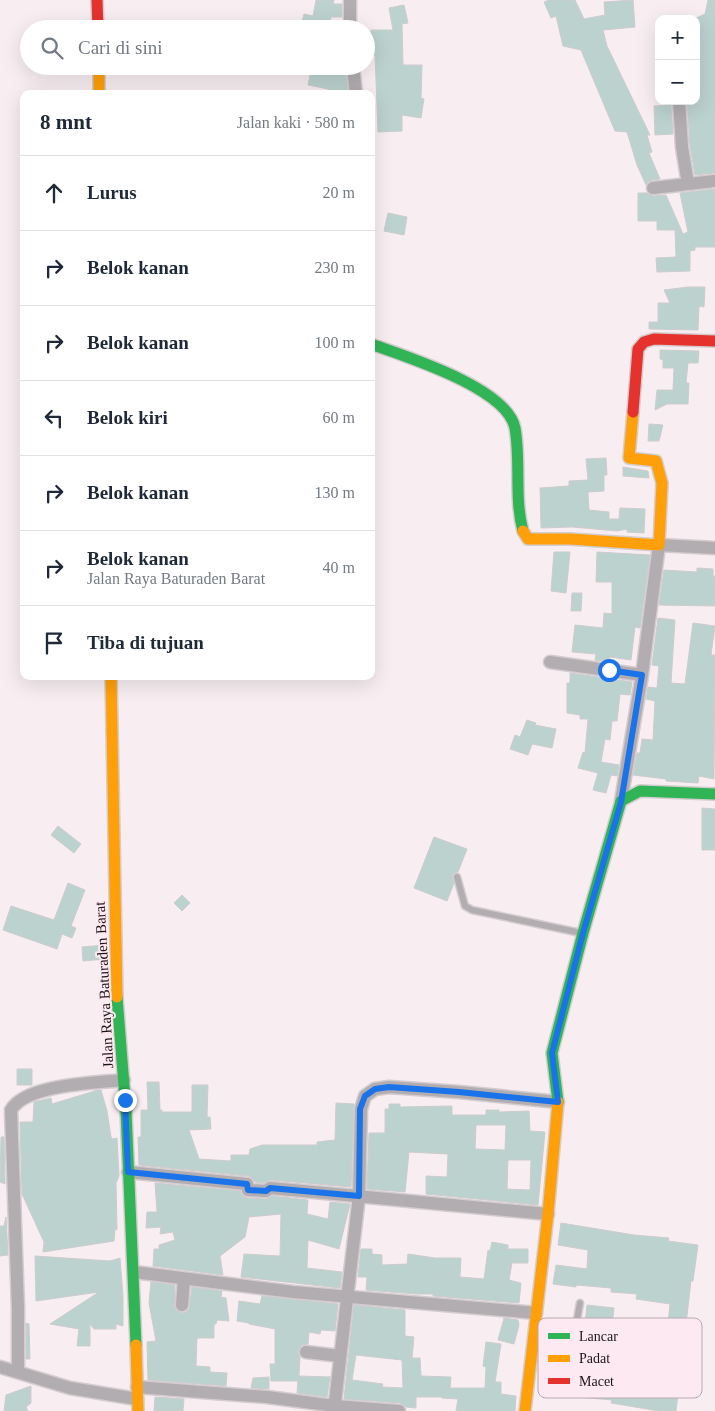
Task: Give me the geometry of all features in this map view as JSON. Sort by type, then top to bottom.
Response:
[{"type":"street","points":[[97,0],[98,20]]},
{"type":"street","points":[[350,0],[350,20]]},
{"type":"street","points":[[99,75],[99,90]]},
{"type":"street","points":[[354,75],[356,90]]},
{"type":"street","points":[[679,105],[682,147],[688,184]]},
{"type":"street","points":[[654,188],[715,181]]},
{"type":"street","points":[[526,1411],[548,1214],[558,1102],[552,1053],[583,933],[621,802],[642,675],[659,545],[662,483],[656,461],[629,458],[638,350],[641,343],[654,339],[715,341]]},
{"type":"street","points":[[375,345],[438,369],[488,394],[503,405],[513,419],[521,525],[523,533],[528,539],[570,539],[715,548]]},
{"type":"street","points":[[550,662],[642,675]]},
{"type":"street","name":"Jalan Raya Baturaden Barat","points":[[111,680],[116,977],[124,1080],[134,1272],[137,1399]]},
{"type":"street","points":[[621,802],[640,791],[715,794]]},
{"type":"street","points":[[18,1372],[18,1308],[11,1110],[18,1100],[46,1089],[124,1080]]},
{"type":"street","points":[[335,1409],[359,1196],[360,1109],[365,1096],[375,1089],[389,1087],[558,1102]]},
{"type":"street","points":[[128,1172],[247,1184],[248,1190],[266,1191],[270,1188],[548,1214]]},
{"type":"street","points":[[134,1272],[293,1292],[536,1313]]},
{"type":"street","points":[[182,1304],[184,1279]]},
{"type":"street","points":[[306,1352],[340,1356]]},
{"type":"street","points":[[0,1366],[70,1388],[137,1399],[267,1397],[335,1409],[399,1411]]},
{"type":"lane","points":[[457,878],[465,906],[472,910],[583,933]]},
{"type":"lane","points":[[577,1318],[580,1303]]},
{"type":"lane","points":[[532,1349],[538,1349]]},
{"type":"building","points":[[316,0],[334,0],[333,4],[342,4],[342,17],[331,17],[330,20],[302,20],[304,14],[313,16]]},
{"type":"building","points":[[549,0],[575,0],[584,19],[605,15],[604,2],[633,0],[635,27],[603,30],[607,46],[650,135],[647,135],[652,152],[649,153],[660,179],[652,180],[646,185],[637,165],[627,132],[615,131],[581,50],[563,46],[556,16],[551,18],[544,2]]},
{"type":"building","points":[[708,0],[715,0],[715,173],[695,175],[690,146],[687,105],[700,105],[700,16],[705,14]]},
{"type":"building","points":[[404,5],[408,23],[402,24],[403,65],[422,65],[421,98],[424,99],[421,118],[402,115],[402,131],[378,132],[375,30],[393,30],[389,8]]},
{"type":"building","points":[[310,75],[346,75],[348,90],[328,90],[308,85]]},
{"type":"building","points":[[671,105],[673,134],[655,135],[654,106]]},
{"type":"building","points":[[715,189],[715,247],[695,247],[695,250],[690,251],[690,271],[657,272],[656,258],[676,257],[675,230],[657,230],[657,221],[638,221],[638,193],[647,193],[653,196],[666,195],[683,234],[688,232],[680,193]]},
{"type":"building","points":[[388,213],[407,217],[404,235],[384,231]]},
{"type":"building","points":[[705,287],[704,307],[699,306],[698,330],[649,329],[649,322],[658,322],[658,303],[670,303],[664,290]]},
{"type":"building","points":[[660,350],[699,351],[698,363],[688,363],[686,383],[689,383],[688,404],[667,404],[655,410],[657,390],[673,390],[674,368],[663,368]]},
{"type":"building","points":[[649,424],[663,425],[659,441],[648,441]]},
{"type":"building","points":[[606,458],[607,475],[604,475],[604,491],[588,492],[589,510],[609,512],[609,519],[619,519],[620,508],[645,509],[644,533],[627,532],[627,529],[617,531],[572,527],[541,528],[540,488],[569,486],[569,481],[588,480],[586,459]]},
{"type":"building","points":[[623,467],[648,471],[649,478],[623,476]]},
{"type":"building","points":[[554,552],[570,552],[566,593],[551,591]]},
{"type":"building","points":[[597,552],[650,555],[640,628],[635,627],[631,660],[610,657],[609,662],[595,660],[596,654],[572,652],[575,625],[603,628],[604,613],[612,614],[612,582],[596,582]]},
{"type":"building","points":[[697,568],[713,569],[713,576],[715,576],[715,606],[659,605],[664,570],[697,572]]},
{"type":"building","points":[[572,593],[582,593],[581,611],[571,611]]},
{"type":"building","points":[[658,618],[675,620],[671,683],[685,684],[693,623],[715,626],[711,655],[715,655],[714,779],[699,776],[698,783],[666,781],[666,779],[633,775],[642,739],[653,740],[655,701],[646,699],[648,687],[657,688],[659,666],[652,665]]},
{"type":"building","points":[[570,673],[632,682],[630,695],[620,694],[617,721],[612,721],[610,740],[605,739],[601,762],[619,765],[617,776],[611,775],[606,793],[593,790],[598,773],[578,768],[583,752],[585,753],[588,719],[580,719],[580,715],[567,713],[567,683],[570,683]]},
{"type":"building","points":[[527,720],[536,723],[535,725],[556,729],[552,748],[532,744],[528,755],[510,749],[515,735],[520,737]]},
{"type":"building","points":[[702,808],[715,809],[715,850],[702,850]]},
{"type":"building","points":[[58,826],[81,844],[74,853],[51,835]]},
{"type":"building","points":[[434,837],[467,849],[458,872],[452,875],[454,883],[447,901],[414,888]]},
{"type":"building","points":[[68,883],[85,890],[71,926],[76,928],[72,938],[62,934],[57,949],[3,930],[11,906],[54,920]]},
{"type":"building","points":[[182,895],[190,903],[182,911],[174,903]]},
{"type":"building","points":[[105,945],[105,959],[83,961],[82,947]]},
{"type":"building","points":[[17,1069],[32,1069],[32,1085],[17,1085]]},
{"type":"building","points":[[147,1082],[159,1082],[160,1110],[162,1112],[192,1112],[192,1085],[208,1085],[207,1117],[210,1117],[211,1129],[189,1130],[199,1159],[231,1161],[231,1155],[249,1155],[250,1149],[262,1145],[317,1145],[317,1142],[335,1140],[336,1103],[354,1104],[351,1187],[271,1180],[264,1183],[255,1182],[248,1176],[139,1165],[138,1137],[141,1137],[141,1110],[148,1110]]},
{"type":"building","points":[[101,1090],[107,1111],[111,1137],[112,1139],[117,1138],[119,1176],[116,1183],[117,1230],[115,1229],[114,1241],[43,1252],[44,1242],[22,1194],[20,1122],[33,1122],[34,1102],[51,1098],[52,1104]]},
{"type":"building","points":[[389,1104],[400,1104],[400,1107],[452,1106],[452,1115],[486,1115],[486,1110],[499,1110],[499,1112],[529,1111],[530,1131],[545,1132],[538,1205],[426,1194],[426,1176],[447,1177],[448,1154],[409,1152],[405,1192],[367,1189],[369,1133],[385,1133],[385,1109],[389,1109]],"holes":[[[476,1125],[506,1125],[505,1150],[475,1149]],[[508,1160],[531,1160],[530,1190],[507,1189]]]},
{"type":"building","points":[[1,1137],[4,1137],[5,1184],[0,1182]]},
{"type":"building","points":[[155,1183],[240,1191],[244,1197],[248,1198],[266,1199],[272,1196],[308,1200],[307,1214],[328,1219],[330,1202],[350,1204],[339,1249],[308,1240],[307,1268],[342,1272],[340,1288],[241,1277],[244,1254],[280,1256],[281,1214],[249,1217],[245,1237],[220,1256],[223,1275],[153,1266],[154,1249],[159,1249],[159,1245],[175,1240],[173,1232],[160,1234],[161,1227],[146,1228],[147,1212],[157,1212]]},
{"type":"building","points":[[6,1217],[8,1255],[0,1256],[0,1226],[4,1226]]},
{"type":"building","points":[[561,1223],[634,1235],[669,1238],[668,1241],[698,1245],[687,1318],[669,1318],[670,1304],[636,1299],[637,1294],[611,1292],[611,1288],[553,1284],[556,1265],[587,1269],[588,1250],[558,1245]]},
{"type":"building","points":[[492,1242],[508,1245],[508,1249],[528,1249],[528,1263],[512,1263],[509,1280],[521,1283],[519,1303],[433,1296],[433,1294],[366,1290],[367,1277],[358,1277],[361,1249],[372,1249],[372,1254],[382,1255],[382,1265],[407,1264],[408,1254],[435,1258],[461,1258],[460,1277],[484,1279],[488,1250],[490,1251]]},
{"type":"building","points":[[35,1256],[110,1261],[120,1258],[123,1326],[116,1324],[116,1329],[94,1329],[90,1324],[90,1346],[77,1346],[79,1329],[50,1324],[99,1292],[36,1301]]},
{"type":"building","points":[[151,1282],[175,1285],[175,1308],[181,1313],[189,1309],[192,1287],[222,1291],[221,1297],[226,1298],[229,1321],[217,1320],[216,1324],[214,1324],[214,1338],[197,1338],[196,1366],[210,1367],[210,1372],[227,1373],[226,1386],[148,1380],[147,1342],[156,1341],[149,1303]]},
{"type":"building","points":[[262,1296],[338,1304],[335,1331],[321,1330],[320,1334],[309,1332],[308,1344],[302,1345],[298,1352],[300,1357],[299,1376],[330,1376],[327,1397],[297,1393],[298,1381],[271,1381],[270,1364],[275,1364],[275,1329],[237,1321],[239,1301],[260,1304]]},
{"type":"building","points":[[354,1305],[405,1310],[405,1336],[414,1337],[412,1358],[420,1358],[421,1376],[451,1377],[450,1388],[485,1388],[486,1367],[483,1366],[486,1342],[501,1344],[495,1382],[501,1382],[501,1394],[516,1396],[515,1411],[456,1411],[458,1399],[442,1397],[416,1397],[416,1408],[406,1407],[400,1403],[344,1399]],"holes":[[[356,1355],[402,1360],[403,1388],[382,1387],[383,1384],[352,1380]]]},
{"type":"building","points":[[587,1305],[614,1308],[613,1318],[586,1318]]},
{"type":"building","points":[[504,1318],[518,1320],[519,1325],[514,1344],[498,1340]]},
{"type":"building","points":[[26,1323],[29,1324],[30,1359],[26,1359]]},
{"type":"building","points":[[269,1377],[269,1389],[251,1388],[253,1378]]},
{"type":"building","points":[[31,1386],[31,1403],[26,1407],[28,1411],[4,1411],[6,1395]]},
{"type":"building","points":[[155,1397],[184,1399],[183,1411],[154,1411]]},
{"type":"building","points":[[589,1398],[678,1398],[676,1411],[659,1411],[611,1403],[612,1400]]},
{"type":"traffic: fast","points":[[375,345],[454,376],[494,400],[508,413],[515,428],[517,441],[518,493],[523,531]]},
{"type":"traffic: fast","points":[[558,1102],[552,1053],[583,933],[621,801],[640,791],[715,794]]},
{"type":"traffic: fast","points":[[117,997],[126,1111],[136,1345]]},
{"type":"traffic: slow","points":[[99,75],[99,90]]},
{"type":"traffic: slow","points":[[523,531],[528,539],[570,539],[659,545],[662,483],[656,461],[629,458],[633,412]]},
{"type":"traffic: slow","points":[[111,680],[117,997]]},
{"type":"traffic: slow","points":[[525,1411],[548,1214],[558,1102]]},
{"type":"traffic: slow","points":[[136,1345],[138,1411]]},
{"type":"traffic: jam","points":[[97,0],[98,20]]},
{"type":"traffic: jam","points":[[633,412],[638,349],[644,342],[654,339],[715,341]]},
{"type":"route","points":[[125,1100],[128,1172],[247,1184],[248,1190],[266,1191],[270,1188],[359,1196],[360,1109],[365,1096],[375,1089],[389,1087],[558,1102],[552,1053],[583,933],[621,802],[642,675],[609,670]]}]
